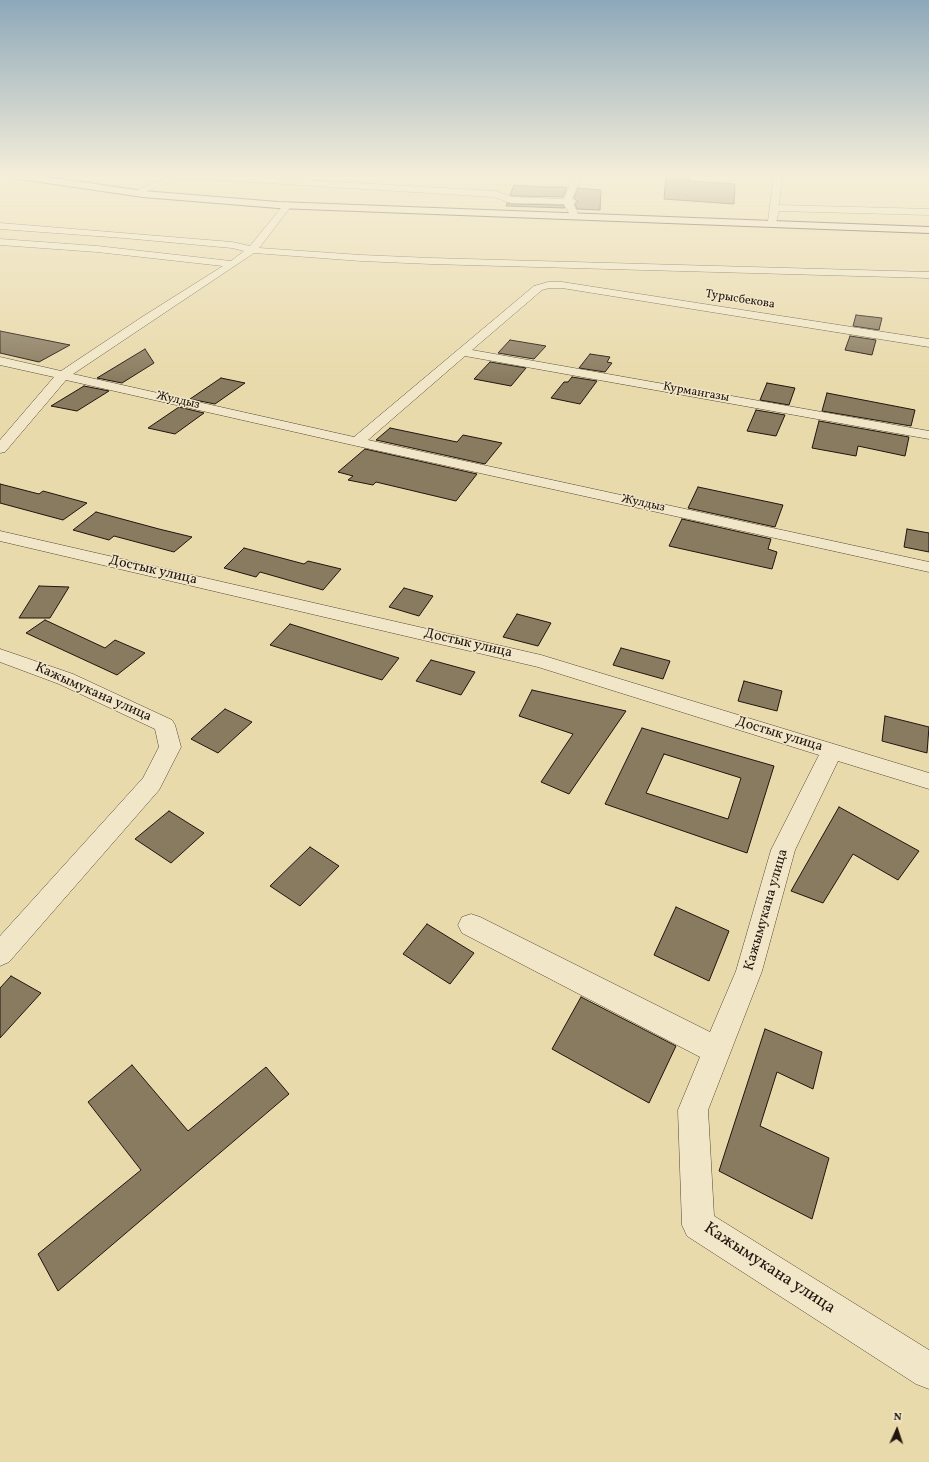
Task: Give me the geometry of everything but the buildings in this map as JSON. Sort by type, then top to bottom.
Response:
[{"type":"street","points":[[20,243],[97,248],[233,264]]},
{"type":"street","points":[[210,243],[232,245],[252,250],[431,261],[928,275]]},
{"type":"street","points":[[0,449],[62,375],[146,318],[233,264],[252,250],[257,243]]},
{"type":"street","name":"Турысбекова","points":[[464,352],[538,288],[548,285],[562,285],[929,343]]},
{"type":"street","points":[[357,442],[464,352]]},
{"type":"street","name":"Курмангазы","points":[[464,352],[929,435]]},
{"type":"street","name":"Жулдыз","points":[[0,361],[357,442],[929,567]]},
{"type":"street","name":"Достык улица","points":[[0,536],[541,661],[929,781]]},
{"type":"street","name":"Кажымукана улица","points":[[0,655],[66,679],[165,725],[170,747],[151,784],[0,954]]},
{"type":"street","name":"Кажымукана улица","points":[[832,751],[783,850],[749,971],[694,1110],[698,1225],[929,1372]]},
{"type":"street","points":[[471,925],[718,1050]]}]
